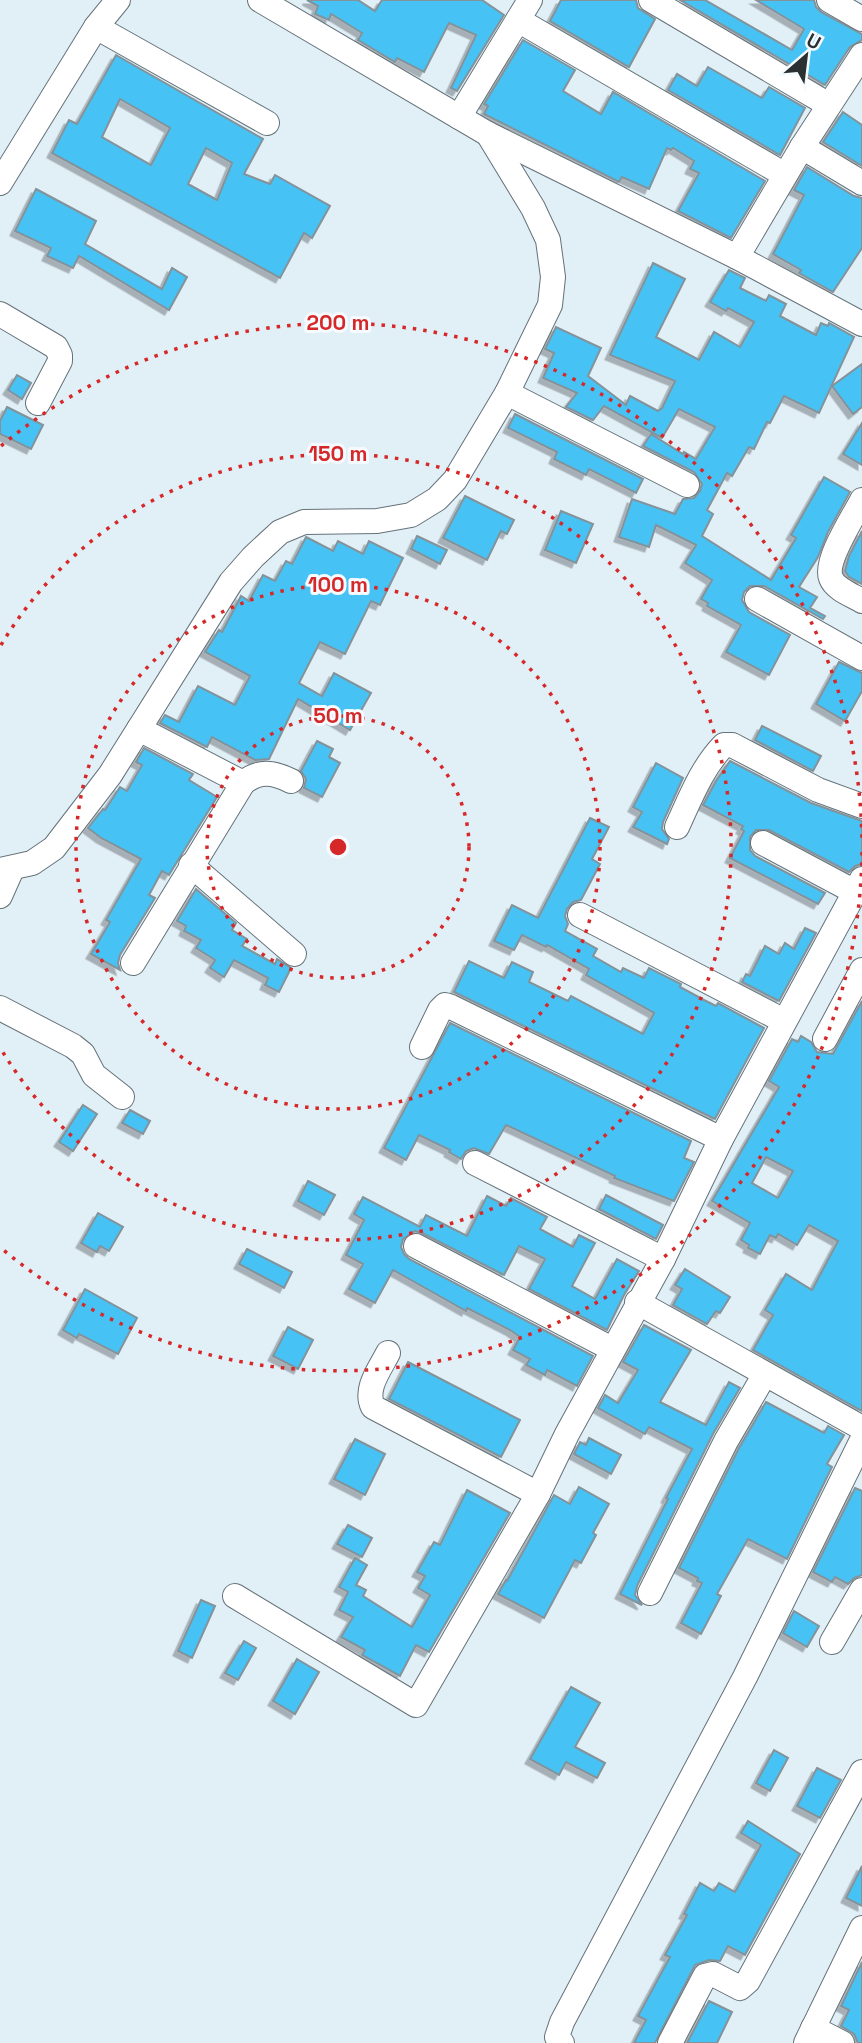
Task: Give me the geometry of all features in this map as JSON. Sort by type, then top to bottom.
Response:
[{"type":"street","points":[[0,183],[96,27],[118,0]]},
{"type":"street","points":[[260,0],[488,134],[737,257],[862,324]]},
{"type":"street","points":[[651,0],[829,105]]},
{"type":"street","points":[[829,0],[862,19]]},
{"type":"street","points":[[460,117],[524,10],[785,175]]},
{"type":"street","points":[[96,27],[267,123]]},
{"type":"street","points":[[737,257],[802,147],[862,55]]},
{"type":"street","points":[[0,896],[6,869],[32,863],[54,848],[110,775],[231,582],[279,533],[304,522],[377,521],[411,515],[437,499],[456,480],[507,393],[550,305],[553,277],[548,240],[533,208],[488,134]]},
{"type":"street","points":[[802,147],[862,183]]},
{"type":"street","points":[[0,314],[56,347],[60,355],[60,361],[38,403]]},
{"type":"street","points":[[507,393],[687,485]]},
{"type":"street","points":[[862,500],[832,557],[830,568],[830,578],[837,587],[862,601]]},
{"type":"street","points":[[757,599],[862,658]]},
{"type":"street","points":[[139,729],[243,783]]},
{"type":"street","points":[[677,827],[703,772],[724,745],[732,745],[818,790],[862,806]]},
{"type":"street","points":[[132,963],[243,783],[260,773],[275,774],[291,781]]},
{"type":"street","points":[[235,1596],[416,1705],[538,1494],[637,1302],[663,1259],[721,1139],[858,885],[763,843]]},
{"type":"street","points":[[191,865],[294,954]]},
{"type":"street","points":[[580,915],[784,1021]]},
{"type":"street","points":[[825,1039],[862,970]]},
{"type":"street","points":[[422,1046],[440,1010],[445,1005],[451,1006],[721,1139]]},
{"type":"street","points":[[0,1007],[73,1046],[83,1054],[94,1074],[122,1097]]},
{"type":"street","points":[[475,1163],[663,1259]]},
{"type":"street","points":[[416,1246],[612,1349]]},
{"type":"street","points":[[637,1302],[862,1428]]},
{"type":"street","points":[[388,1353],[372,1384],[369,1398],[373,1406],[538,1494]]},
{"type":"street","points":[[650,1593],[726,1441],[765,1374]]},
{"type":"street","points":[[562,2043],[557,2037],[562,2022],[746,1676],[862,1440]]},
{"type":"street","points":[[832,1642],[862,1590]]},
{"type":"street","points":[[670,2043],[705,1976],[713,1974],[740,1988],[748,1981],[862,1773]]},
{"type":"street","points":[[842,2043],[810,2035],[861,1933]]},
{"type":"building","points":[[307,0],[358,0],[375,11],[382,0],[482,0],[504,15],[457,91],[451,88],[476,35],[449,23],[424,72],[397,58],[395,62],[358,40],[362,33],[331,14],[329,20],[315,14],[318,6]]},
{"type":"building","points":[[561,0],[636,0],[638,8],[655,19],[629,67],[550,21]]},
{"type":"building","points":[[680,0],[705,0],[792,50],[804,29],[756,0],[814,0],[821,12],[862,34],[862,40],[850,47],[825,85]]},
{"type":"building","points":[[523,40],[575,70],[563,91],[601,114],[613,92],[765,181],[731,238],[678,211],[699,173],[690,169],[694,161],[673,148],[667,148],[649,189],[622,177],[619,182],[484,114],[488,106],[484,104]]},
{"type":"building","points":[[116,55],[263,139],[244,174],[270,184],[275,175],[330,206],[312,238],[304,233],[280,278],[52,153],[69,120],[77,124]],"holes":[[[120,99],[170,128],[151,165],[102,137]],[[206,148],[232,163],[217,200],[188,184]]]},
{"type":"building","points":[[708,67],[762,98],[769,87],[805,108],[780,155],[668,90],[677,74],[697,86]]},
{"type":"building","points":[[843,112],[862,125],[862,166],[823,142]]},
{"type":"building","points":[[807,167],[854,196],[862,198],[862,248],[833,292],[799,273],[801,270],[773,254],[804,195],[794,190]]},
{"type":"building","points":[[36,189],[96,221],[85,244],[162,289],[172,268],[187,277],[169,310],[79,256],[73,268],[47,256],[51,248],[15,231]]},
{"type":"building","points":[[653,263],[685,279],[656,337],[699,360],[714,332],[740,347],[754,322],[710,302],[729,270],[745,278],[740,288],[766,301],[769,295],[786,304],[780,316],[816,335],[821,323],[828,326],[829,323],[854,337],[819,413],[784,396],[754,449],[749,447],[732,476],[727,473],[707,510],[713,514],[702,536],[771,580],[796,538],[791,535],[824,477],[850,492],[818,557],[799,587],[817,597],[810,608],[825,616],[823,619],[764,586],[750,586],[744,592],[742,600],[749,612],[790,635],[769,675],[726,652],[741,625],[707,606],[708,603],[701,599],[712,580],[685,563],[696,545],[656,525],[649,547],[619,537],[632,499],[675,514],[683,499],[694,498],[700,491],[702,484],[694,472],[643,446],[651,434],[696,459],[715,427],[679,409],[662,438],[604,406],[593,420],[566,407],[577,393],[543,378],[554,353],[545,349],[556,327],[601,348],[588,376],[626,405],[630,396],[658,411],[662,408],[675,381],[610,355]]},
{"type":"building","points":[[862,364],[862,407],[853,414],[832,386]]},
{"type":"building","points":[[17,375],[31,383],[22,399],[8,390]]},
{"type":"building","points":[[7,407],[43,425],[31,449],[0,434],[0,421]]},
{"type":"building","points":[[515,414],[643,479],[636,493],[589,469],[586,475],[554,459],[557,452],[508,428]]},
{"type":"building","points":[[862,423],[862,465],[843,454]]},
{"type":"building","points":[[465,496],[514,520],[507,534],[501,531],[487,560],[443,538]]},
{"type":"building","points":[[561,511],[593,524],[576,563],[545,550]]},
{"type":"building","points":[[862,531],[862,584],[849,577],[845,571],[849,556]]},
{"type":"building","points":[[417,536],[447,550],[440,564],[411,549]]},
{"type":"building","points":[[306,537],[333,551],[338,541],[363,554],[369,541],[403,558],[380,605],[371,601],[345,654],[320,642],[299,683],[322,696],[334,673],[371,693],[350,730],[298,699],[269,759],[255,760],[212,737],[207,747],[160,723],[165,715],[179,722],[198,686],[235,705],[250,676],[205,652],[219,630],[222,632],[241,596],[249,601],[263,575],[275,581],[286,561],[292,564]]},
{"type":"building","points":[[839,662],[862,673],[862,691],[845,721],[816,704]]},
{"type":"building","points":[[762,726],[821,756],[813,771],[755,740]]},
{"type":"building","points":[[317,741],[333,749],[329,757],[340,763],[322,797],[304,788],[306,779],[301,771]]},
{"type":"building","points":[[144,748],[193,774],[189,780],[217,797],[169,875],[162,871],[149,895],[155,898],[120,955],[120,970],[91,954],[110,922],[106,920],[141,859],[88,828],[103,809],[105,810],[120,787],[127,791],[142,765],[136,762]]},
{"type":"building","points":[[730,761],[811,803],[862,821],[862,864],[849,872],[769,830],[756,830],[750,837],[750,850],[755,856],[825,893],[818,904],[730,858],[744,831],[741,829],[743,826],[703,805]]},
{"type":"building","points":[[656,763],[683,778],[663,822],[662,829],[669,839],[667,844],[633,827],[642,812],[633,807]]},
{"type":"building","points":[[590,818],[609,827],[592,859],[600,864],[581,900],[573,902],[567,909],[565,916],[568,924],[565,931],[597,949],[593,956],[621,972],[623,968],[644,978],[649,968],[681,984],[680,987],[704,1000],[716,1006],[718,1003],[764,1028],[715,1119],[454,992],[469,961],[504,978],[512,962],[533,972],[529,982],[568,1001],[571,996],[643,1034],[654,1013],[586,975],[589,969],[547,945],[546,947],[522,935],[514,950],[494,941],[512,905],[538,918]]},
{"type":"building","points":[[196,889],[236,923],[232,930],[247,939],[242,946],[275,964],[277,959],[291,968],[279,992],[265,985],[268,978],[234,960],[224,977],[210,968],[215,960],[196,948],[201,940],[184,931],[186,926],[177,921]]},
{"type":"building","points":[[805,928],[816,933],[779,1001],[742,982],[746,974],[750,976],[765,946],[779,954],[785,943],[794,949]]},
{"type":"building","points":[[862,1001],[862,1411],[753,1350],[773,1315],[765,1310],[786,1274],[812,1290],[838,1241],[809,1225],[797,1245],[778,1234],[776,1238],[770,1235],[760,1254],[748,1248],[749,1245],[741,1240],[750,1223],[712,1201],[779,1087],[769,1081],[792,1039],[798,1042],[801,1036],[811,1042],[817,1052],[833,1054]],"holes":[[[766,1157],[793,1171],[778,1198],[752,1183]]]},
{"type":"building","points":[[450,1023],[691,1141],[684,1158],[694,1162],[674,1201],[614,1178],[615,1176],[506,1125],[489,1154],[474,1148],[466,1151],[461,1159],[449,1152],[450,1150],[419,1135],[406,1160],[384,1148]]},
{"type":"building","points":[[83,1105],[97,1114],[73,1151],[59,1142]]},
{"type":"building","points":[[130,1110],[150,1121],[143,1134],[122,1123]]},
{"type":"building","points":[[308,1181],[335,1195],[324,1215],[298,1201]]},
{"type":"building","points":[[606,1195],[663,1225],[656,1239],[599,1209]]},
{"type":"building","points":[[487,1196],[506,1206],[511,1198],[547,1217],[540,1229],[573,1247],[579,1235],[595,1243],[572,1286],[595,1299],[617,1259],[639,1271],[607,1330],[529,1289],[545,1259],[519,1246],[504,1275],[422,1233],[415,1231],[403,1239],[401,1247],[409,1259],[593,1356],[577,1386],[547,1370],[545,1375],[526,1365],[530,1359],[513,1350],[520,1337],[510,1330],[467,1308],[466,1311],[393,1270],[375,1303],[349,1289],[363,1264],[346,1255],[364,1220],[354,1214],[363,1197],[420,1227],[426,1215],[467,1236]]},
{"type":"building","points":[[98,1213],[123,1227],[109,1251],[100,1246],[97,1252],[81,1243]]},
{"type":"building","points":[[247,1249],[292,1272],[284,1288],[239,1264]]},
{"type":"building","points":[[685,1269],[730,1297],[720,1313],[716,1311],[707,1324],[673,1305],[682,1289],[675,1285]]},
{"type":"building","points":[[85,1289],[137,1318],[118,1354],[79,1334],[77,1338],[63,1330]]},
{"type":"building","points":[[644,1325],[691,1350],[660,1402],[706,1425],[729,1382],[740,1388],[713,1434],[637,1586],[635,1595],[642,1605],[620,1594],[692,1449],[649,1427],[645,1434],[598,1408],[605,1395],[618,1403],[638,1370],[623,1362]]},
{"type":"building","points":[[288,1327],[313,1340],[298,1369],[273,1356]]},
{"type":"building","points":[[408,1362],[520,1420],[501,1457],[389,1399]]},
{"type":"building","points":[[766,1402],[824,1433],[828,1426],[844,1435],[827,1464],[832,1467],[787,1559],[748,1539],[717,1594],[721,1596],[701,1634],[681,1623],[702,1583],[679,1568],[739,1448]]},
{"type":"building","points":[[589,1438],[621,1455],[611,1474],[574,1454],[580,1442],[586,1445]]},
{"type":"building","points":[[355,1439],[385,1454],[365,1495],[334,1479]]},
{"type":"building","points":[[579,1487],[609,1504],[581,1563],[575,1560],[544,1618],[498,1594],[554,1495],[570,1504]]},
{"type":"building","points":[[855,1488],[862,1491],[862,1575],[848,1584],[835,1577],[832,1582],[813,1572]]},
{"type":"building","points":[[467,1490],[510,1513],[429,1652],[416,1645],[400,1676],[362,1655],[365,1650],[341,1637],[353,1617],[339,1610],[348,1592],[339,1587],[355,1558],[367,1565],[356,1585],[366,1590],[363,1596],[412,1627],[430,1595],[418,1588],[425,1576],[417,1572],[434,1542],[440,1545]]},
{"type":"building","points":[[348,1525],[372,1538],[362,1557],[337,1544]]},
{"type":"building","points":[[201,1600],[215,1606],[192,1658],[178,1651]]},
{"type":"building","points":[[794,1611],[819,1626],[807,1647],[783,1633]]},
{"type":"building","points":[[244,1641],[256,1648],[238,1680],[225,1673]]},
{"type":"building","points":[[297,1659],[319,1672],[295,1714],[273,1701]]},
{"type":"building","points":[[571,1687],[600,1703],[575,1747],[605,1763],[597,1778],[566,1762],[559,1775],[530,1759]]},
{"type":"building","points":[[774,1750],[788,1758],[770,1791],[756,1783]]},
{"type":"building","points":[[817,1768],[841,1780],[820,1818],[797,1806]]},
{"type":"building","points":[[748,1821],[800,1854],[745,1955],[728,1946],[720,1961],[709,1960],[695,1965],[655,2043],[634,2043],[646,2020],[638,2016],[670,1957],[665,1955],[687,1915],[684,1914],[700,1883],[714,1891],[719,1883],[735,1892],[761,1845],[741,1833]]},
{"type":"building","points":[[862,1866],[862,1906],[846,1898]]},
{"type":"building","points":[[862,1962],[862,2043],[858,2043],[854,2034],[841,2026],[849,2010],[841,2006]]},
{"type":"building","points":[[709,2001],[732,2012],[717,2043],[687,2043]]}]
